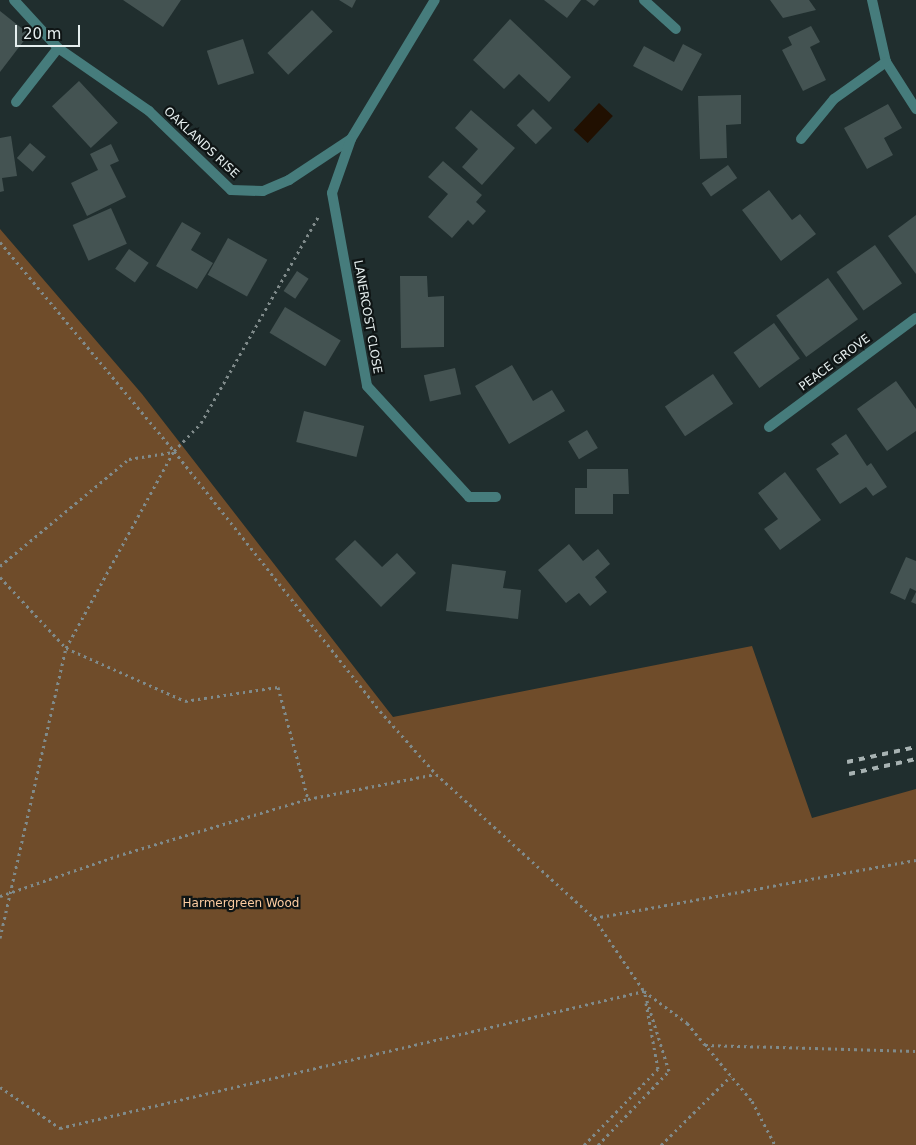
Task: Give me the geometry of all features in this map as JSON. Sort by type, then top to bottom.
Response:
[{"type":"street","name":"OAKLANDS RISE","points":[[14,0],[58,48],[149,111],[231,190],[264,191],[289,180],[351,139],[435,0]]},
{"type":"street","points":[[644,0],[676,29]]},
{"type":"street","points":[[872,0],[886,62],[916,109]]},
{"type":"street","points":[[16,102],[58,48]]},
{"type":"street","points":[[801,138],[834,99],[886,62]]},
{"type":"street","name":"LANERCOST CLOSE","points":[[351,139],[332,193],[367,386],[469,497],[496,497]]},
{"type":"street","name":"PEACE GROVE","points":[[769,427],[916,318]]},
{"type":"path","points":[[0,938],[66,648],[174,451],[202,423],[332,193]]},
{"type":"path","points":[[0,242],[174,451],[380,711],[436,774],[594,918],[644,991],[669,1071],[598,1145]]},
{"type":"path","points":[[0,566],[129,459],[174,451]]},
{"type":"path","points":[[0,577],[66,648],[185,701],[278,687],[308,799]]},
{"type":"path","points":[[0,896],[12,889],[308,799],[436,774]]},
{"type":"path","points":[[594,918],[916,860]]},
{"type":"path","points":[[584,1145],[658,1069],[644,991]]},
{"type":"path","points":[[0,1088],[60,1128],[644,991],[687,1023],[752,1101],[774,1145]]},
{"type":"path","points":[[705,1045],[916,1051]]},
{"type":"path","points":[[661,1145],[731,1076]]},
{"type":"green space","name":"Harmergreen Wood","points":[[0,229],[142,394],[393,717],[752,646],[812,818],[916,789],[916,1145],[0,1145]]},
{"type":"shaded area","points":[[599,103],[613,116],[588,143],[574,130]]},
{"type":"building","points":[[123,0],[181,0],[163,27]]},
{"type":"building","points":[[339,0],[356,0],[352,8]]},
{"type":"building","points":[[544,0],[581,0],[567,18]]},
{"type":"building","points":[[586,0],[599,0],[594,6]]},
{"type":"building","points":[[770,0],[809,0],[816,10],[783,18]]},
{"type":"building","points":[[312,10],[333,32],[288,75],[267,53]]},
{"type":"building","points":[[0,11],[29,34],[0,72]]},
{"type":"building","points":[[510,19],[571,77],[549,102],[519,74],[504,89],[473,60]]},
{"type":"building","points":[[811,26],[820,42],[810,47],[826,80],[803,91],[782,50],[792,45],[788,37]]},
{"type":"building","points":[[243,39],[254,73],[218,85],[207,51]]},
{"type":"building","points":[[683,44],[702,54],[682,91],[633,66],[644,46],[674,62]]},
{"type":"building","points":[[79,81],[118,123],[91,148],[52,106]]},
{"type":"building","points":[[741,95],[741,124],[726,125],[727,158],[700,159],[698,96]]},
{"type":"building","points":[[888,104],[902,128],[884,138],[893,155],[867,169],[844,128]]},
{"type":"building","points":[[533,109],[552,128],[536,144],[517,125]]},
{"type":"building","points":[[471,110],[515,148],[482,185],[462,167],[478,149],[455,128]]},
{"type":"building","points":[[11,136],[17,176],[2,178],[4,191],[0,192],[0,138]]},
{"type":"building","points":[[30,143],[46,157],[33,172],[17,158]]},
{"type":"building","points":[[111,144],[119,161],[110,165],[126,197],[87,216],[71,183],[98,170],[90,154]]},
{"type":"building","points":[[443,161],[482,195],[476,202],[486,211],[473,225],[468,220],[452,238],[428,217],[448,194],[428,177]]},
{"type":"building","points":[[728,165],[737,178],[711,196],[702,183]]},
{"type":"building","points":[[769,190],[792,220],[800,214],[816,234],[781,261],[742,210]]},
{"type":"building","points":[[111,208],[127,244],[88,261],[73,225]]},
{"type":"building","points":[[916,215],[916,274],[888,236]]},
{"type":"building","points":[[182,222],[201,233],[191,250],[213,263],[197,289],[156,266]]},
{"type":"building","points":[[228,238],[267,260],[247,297],[208,275]]},
{"type":"building","points":[[875,245],[902,284],[863,310],[836,272]]},
{"type":"building","points":[[129,249],[149,263],[135,282],[115,269]]},
{"type":"building","points":[[297,271],[309,279],[295,299],[284,291]]},
{"type":"building","points":[[400,276],[427,276],[428,297],[444,296],[444,347],[401,348]]},
{"type":"building","points":[[828,278],[858,319],[806,357],[776,316]]},
{"type":"building","points":[[285,307],[341,340],[325,366],[270,333]]},
{"type":"building","points":[[774,323],[800,359],[759,388],[734,352]]},
{"type":"building","points":[[512,365],[533,401],[552,390],[565,411],[509,444],[475,386]]},
{"type":"building","points":[[455,368],[461,394],[430,402],[424,375]]},
{"type":"building","points":[[713,374],[733,404],[685,436],[665,406]]},
{"type":"building","points":[[896,381],[916,409],[916,431],[887,451],[857,409]]},
{"type":"building","points":[[304,411],[364,426],[356,457],[296,442]]},
{"type":"building","points":[[587,430],[598,448],[579,459],[568,441]]},
{"type":"building","points":[[846,434],[867,466],[871,463],[887,487],[873,496],[866,487],[840,504],[816,469],[839,454],[831,444]]},
{"type":"building","points":[[587,469],[628,469],[629,494],[613,494],[613,514],[575,514],[575,488],[587,488]]},
{"type":"building","points":[[785,472],[821,520],[780,550],[764,529],[778,519],[758,493]]},
{"type":"building","points":[[355,540],[382,567],[397,553],[416,573],[381,607],[335,559]]},
{"type":"building","points":[[569,544],[583,561],[598,549],[610,564],[595,577],[607,592],[590,606],[579,593],[566,603],[538,570]]},
{"type":"building","points":[[906,557],[916,561],[916,591],[910,588],[905,600],[890,593]]},
{"type":"building","points":[[452,564],[506,571],[503,588],[521,590],[518,619],[446,611]]},
{"type":"building","points":[[916,592],[916,604],[911,602]]},
{"type":"railway","points":[[847,762],[916,747]]},
{"type":"railway","points":[[849,774],[916,759]]}]
